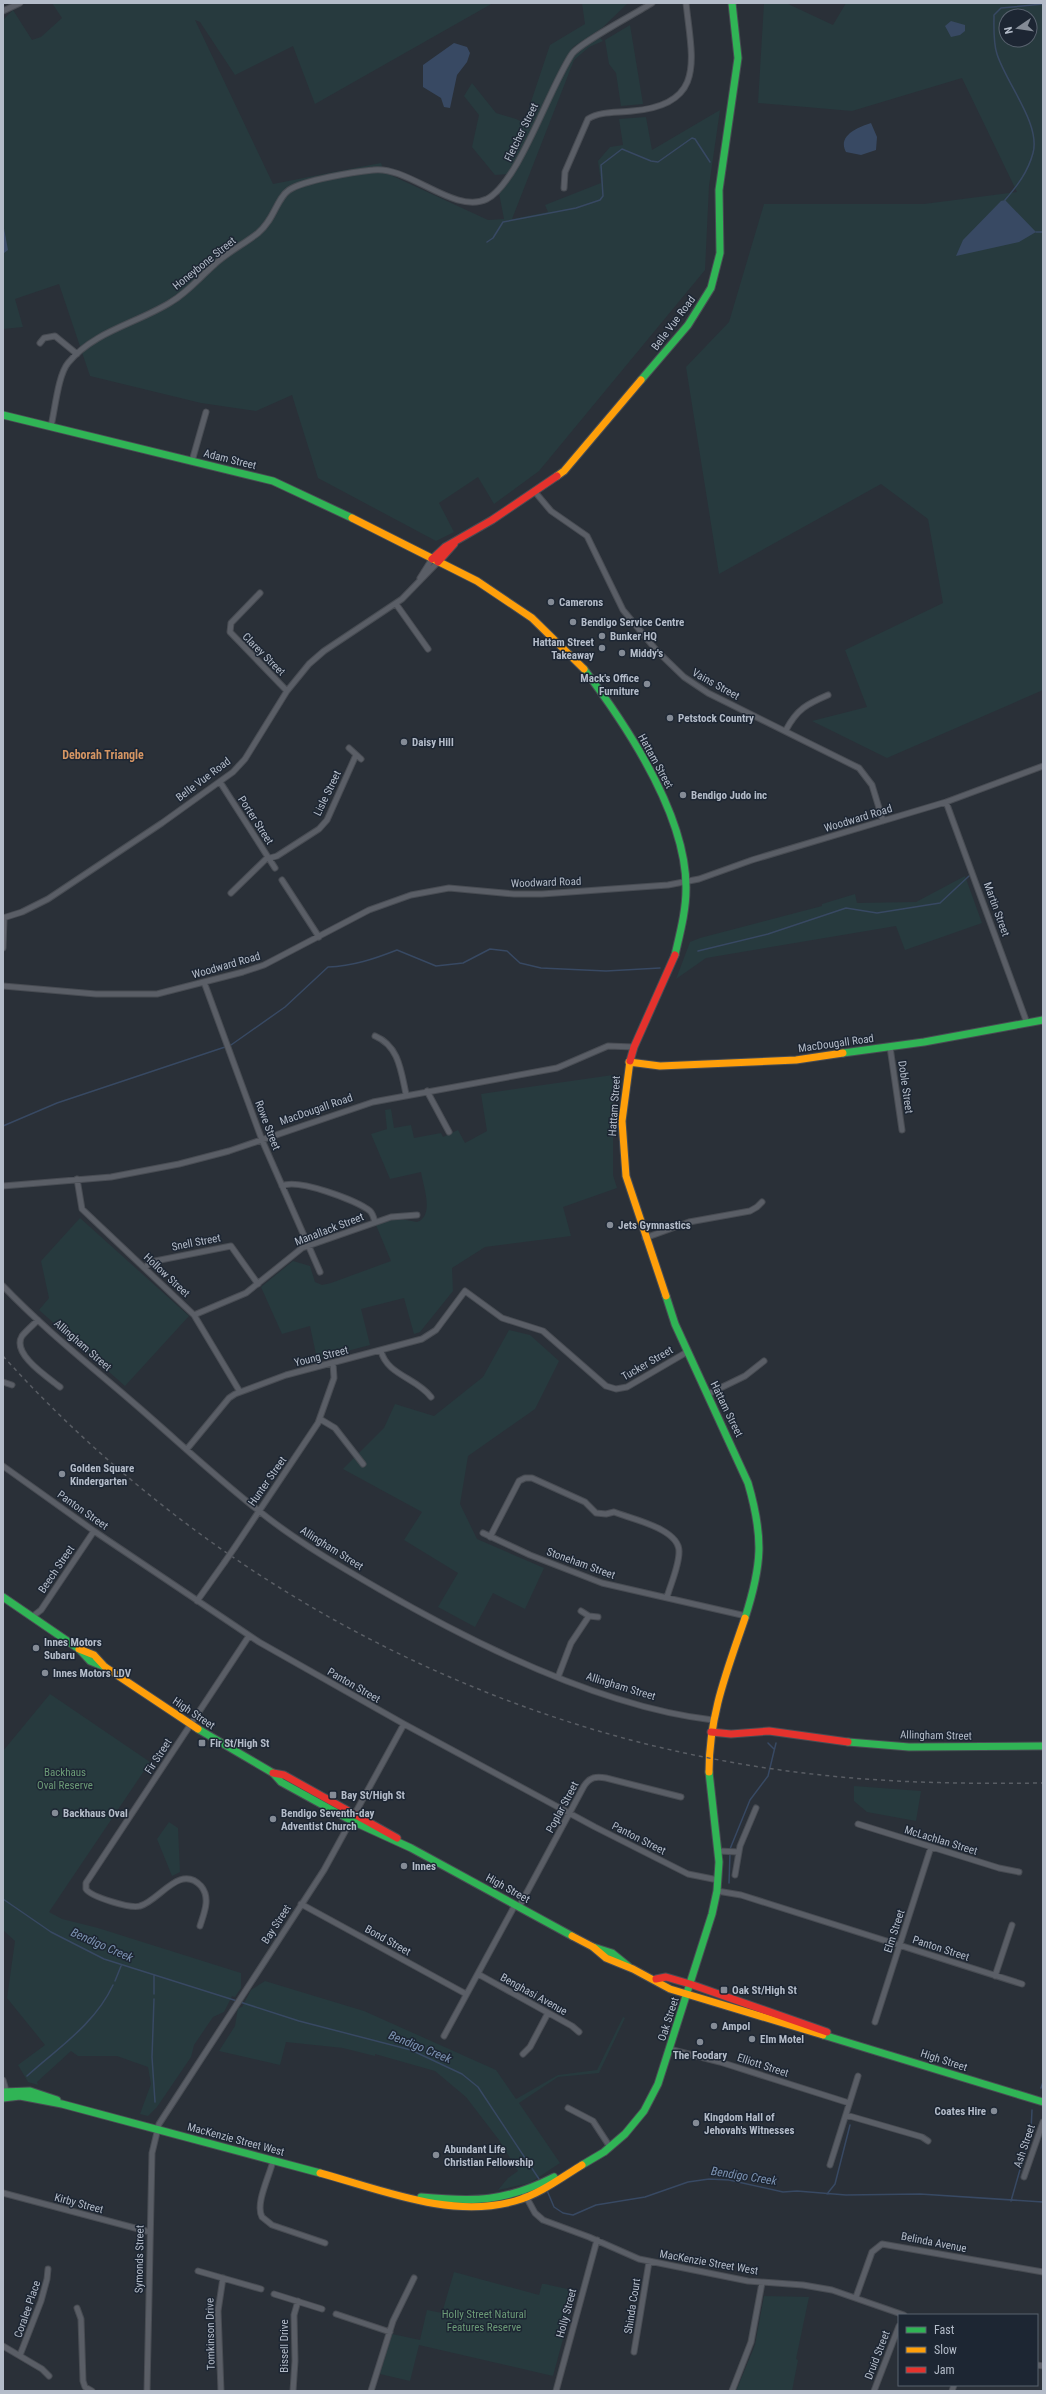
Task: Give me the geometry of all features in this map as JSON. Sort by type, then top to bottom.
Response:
[{"type":"main road","name":"Belle Vue Road","points":[[435,560],[441,550],[535,492],[564,471],[594,438],[688,324],[711,288],[720,253],[720,190],[737,69],[732,3]]},
{"type":"main road","name":"Adam Street","points":[[3,415],[280,484],[435,560]]},
{"type":"main road","name":"Hattam Street","points":[[435,560],[477,581],[519,608],[561,645],[599,688],[628,732],[664,798],[680,842],[686,882],[684,915],[677,950],[634,1047],[630,1062],[623,1103],[624,1159],[630,1192],[672,1317],[687,1352],[743,1468],[758,1522],[759,1565],[746,1616],[713,1720],[711,1732]]},
{"type":"main road","name":"MacDougall Road","points":[[630,1062],[654,1066],[752,1064],[796,1060],[890,1047],[1043,1020]]},
{"type":"main road","name":"High Street","points":[[3,1598],[79,1650],[86,1658],[97,1665],[105,1667],[219,1743],[273,1773],[284,1775],[385,1830],[412,1848]]},
{"type":"main road","name":"Allingham Street","points":[[711,1732],[731,1734],[769,1731],[835,1741],[908,1746],[1043,1746]]},
{"type":"main road","name":"Oak Street","points":[[525,2195],[583,2164],[610,2147],[629,2130],[644,2111],[658,2084],[710,1924],[717,1891],[719,1851],[708,1773],[711,1732]]},
{"type":"main road","name":"High Street","points":[[273,1773],[281,1782],[352,1821],[412,1848],[593,1947],[599,1954],[619,1965],[628,1966],[656,1980],[664,1986],[816,2034],[838,2038]]},
{"type":"main road","name":"High Street","points":[[656,1980],[666,1977],[690,1984],[800,2021],[838,2038],[1043,2102]]},
{"type":"main road","name":"MacKenzie Street West","points":[[5,2094],[62,2104],[403,2195],[472,2201],[525,2195]]},
{"type":"street","points":[[4,8],[20,3]]},
{"type":"street","name":"Fletcher Street","points":[[383,169],[460,199],[476,202],[492,196],[512,173],[545,106],[576,50],[652,3]]},
{"type":"street","points":[[564,188],[565,172],[588,119],[599,114],[656,108],[679,95],[686,87],[692,57],[686,3]]},
{"type":"street","name":"Honeybone Street","points":[[51,426],[66,366],[77,354],[105,335],[168,304],[189,290],[219,261],[265,227],[276,213],[281,198],[290,189],[354,173],[383,169]]},
{"type":"street","points":[[40,343],[44,338],[55,336],[77,354]]},
{"type":"street","points":[[192,461],[206,412]]},
{"type":"street","name":"Vains Street","points":[[535,492],[551,511],[580,529],[590,539],[623,610],[674,669],[708,693],[786,730],[860,768],[872,785],[883,821]]},
{"type":"street","name":"Belle Vue Road","points":[[3,948],[3,918],[26,911],[48,899],[220,782],[245,759],[287,691],[317,657],[396,604],[419,581],[435,560]]},
{"type":"street","name":"Clarey Street","points":[[260,593],[231,623],[230,632],[287,691]]},
{"type":"street","points":[[396,604],[428,649]]},
{"type":"street","points":[[786,730],[792,717],[801,708],[828,695]]},
{"type":"street","points":[[349,748],[361,759]]},
{"type":"street","name":"Lisle Street","points":[[231,893],[269,857],[277,856],[323,825],[330,814],[356,756]]},
{"type":"street","name":"Woodward Road","points":[[3,986],[136,995],[157,994],[264,965],[379,905],[411,895],[441,889],[473,889],[526,895],[686,882],[946,802],[1043,766]]},
{"type":"street","name":"Porter Street","points":[[220,782],[275,868]]},
{"type":"street","name":"Martin Street","points":[[946,802],[1027,1023]]},
{"type":"street","points":[[282,880],[319,936]]},
{"type":"street","name":"Rowe Street","points":[[204,982],[262,1140],[320,1272]]},
{"type":"street","points":[[375,1036],[389,1044],[396,1054],[406,1094]]},
{"type":"street","name":"MacDougall Road","points":[[3,1186],[111,1177],[179,1164],[262,1140],[368,1103],[406,1094],[557,1068],[608,1046],[634,1047]]},
{"type":"street","name":"Doble Street","points":[[890,1047],[902,1130]]},
{"type":"street","points":[[427,1091],[449,1132]]},
{"type":"street","name":"Hollow Street","points":[[77,1179],[82,1209],[194,1315],[240,1392]]},
{"type":"street","points":[[282,1186],[291,1183],[338,1196],[369,1211],[375,1222]]},
{"type":"street","points":[[645,1238],[694,1221],[750,1211],[762,1202]]},
{"type":"street","name":"Manallack Street","points":[[194,1315],[243,1295],[298,1250],[309,1245],[396,1215],[417,1215]]},
{"type":"street","name":"Snell Street","points":[[145,1268],[152,1261],[231,1246],[258,1284]]},
{"type":"street","name":"Allingham Street","points":[[3,1286],[38,1320],[258,1510],[318,1553],[415,1610],[480,1643],[558,1677],[624,1700],[687,1716],[713,1720]]},
{"type":"street","name":"Young Street","points":[[187,1449],[229,1398],[240,1392],[286,1375],[416,1342],[427,1336],[440,1324],[465,1291],[502,1318],[543,1331],[600,1381],[616,1389]]},
{"type":"street","points":[[38,1320],[23,1335],[21,1346],[35,1368],[60,1387]]},
{"type":"street","points":[[381,1351],[387,1364],[424,1389],[431,1397]]},
{"type":"street","name":"Tucker Street","points":[[616,1389],[627,1387],[687,1352]]},
{"type":"street","points":[[708,1394],[745,1376],[764,1361]]},
{"type":"street","name":"Hunter Street","points":[[197,1601],[235,1547],[258,1510],[320,1419],[334,1378],[333,1364]]},
{"type":"street","points":[[745,1376],[753,1378]]},
{"type":"street","points":[[3,1382],[12,1385]]},
{"type":"street","points":[[320,1419],[338,1432],[363,1464]]},
{"type":"street","name":"Panton Street","points":[[3,1466],[94,1531],[249,1636],[404,1724],[569,1814],[680,1870],[698,1877],[718,1880]]},
{"type":"street","points":[[490,1537],[517,1485],[525,1478],[532,1478],[583,1501],[596,1513],[606,1514],[614,1512],[667,1532],[677,1540],[679,1556],[667,1597]]},
{"type":"street","name":"Beech Street","points":[[32,1617],[41,1610],[94,1531]]},
{"type":"street","name":"Stoneham Street","points":[[483,1533],[602,1583],[746,1616]]},
{"type":"street","points":[[581,1611],[589,1616],[598,1617]]},
{"type":"street","points":[[558,1677],[571,1644],[589,1616]]},
{"type":"street","name":"Fir Street","points":[[200,1926],[206,1898],[200,1885],[193,1881],[185,1879],[176,1881],[144,1904],[134,1907],[92,1895],[85,1886],[87,1880],[249,1636]]},
{"type":"street","name":"Bay Street","points":[[157,2129],[168,2107],[324,1870],[404,1724]]},
{"type":"street","name":"Poplar Street","points":[[444,2036],[466,1994],[586,1782],[597,1777],[681,1797]]},
{"type":"street","points":[[735,1875],[739,1852],[756,1808]]},
{"type":"street","name":"McLachlan Street","points":[[858,1824],[999,1868],[1019,1872]]},
{"type":"street","name":"Elm Street","points":[[875,2022],[931,1847]]},
{"type":"street","points":[[719,1851],[739,1852]]},
{"type":"street","name":"Panton Street","points":[[717,1891],[741,1895],[1022,1984]]},
{"type":"street","name":"Bond Street","points":[[301,1904],[466,1994]]},
{"type":"street","points":[[996,1976],[1012,1925]]},
{"type":"street","name":"Benghasi Avenue","points":[[478,1974],[579,2032]]},
{"type":"street","points":[[522,2054],[530,2047],[548,2013]]},
{"type":"street","name":"Elliott Street","points":[[669,2049],[717,2061],[849,2103]]},
{"type":"street","points":[[830,2165],[858,2076]]},
{"type":"street","name":"MacKenzie Street West","points":[[3,2080],[5,2094]]},
{"type":"street","points":[[568,2108],[593,2121],[610,2147]]},
{"type":"street","points":[[846,2115],[922,2137],[928,2142]]},
{"type":"street","name":"Ash Street","points":[[1024,2177],[1043,2122]]},
{"type":"street","name":"Symonds Street","points":[[147,2391],[152,2153],[157,2129]]},
{"type":"street","points":[[273,2161],[266,2188],[259,2203],[262,2217],[272,2225],[325,2243]]},
{"type":"street","name":"Kirby Street","points":[[3,2193],[150,2232]]},
{"type":"street","name":"MacKenzie Street West","points":[[525,2195],[535,2213],[543,2220],[596,2240],[631,2257],[649,2262],[762,2283],[816,2287],[856,2297],[900,2314]]},
{"type":"street","name":"Holly Street","points":[[556,2391],[596,2240]]},
{"type":"street","name":"Belinda Avenue","points":[[856,2297],[872,2252],[879,2245],[885,2244],[1043,2272]]},
{"type":"street","name":"Shinda Court","points":[[634,2352],[649,2262]]},
{"type":"street","name":"Coralee Place","points":[[20,2355],[33,2318],[40,2305],[47,2280],[48,2269]]},
{"type":"street","points":[[198,2271],[261,2289]]},
{"type":"street","name":"Tomkinson Drive","points":[[221,2391],[218,2311],[222,2278]]},
{"type":"street","points":[[371,2391],[390,2332],[414,2278]]},
{"type":"street","points":[[732,2391],[751,2342],[762,2283]]},
{"type":"street","points":[[274,2294],[322,2309]]},
{"type":"street","name":"Bissell Drive","points":[[293,2391],[296,2361],[294,2315],[298,2301]]},
{"type":"street","points":[[77,2308],[82,2319],[83,2381],[85,2387],[92,2391]]},
{"type":"street","points":[[336,2314],[390,2332]]},
{"type":"street","name":"Druid Street","points":[[874,2391],[898,2329]]},
{"type":"street","points":[[3,2346],[20,2355],[49,2376]]},
{"type":"green space","points":[[52,3],[493,3],[315,104],[293,46],[235,75],[200,22],[195,20],[273,184],[381,163],[384,172],[488,220],[504,219],[499,193],[511,178],[573,56],[579,48],[600,38],[603,41],[589,47],[574,60],[512,219],[548,212],[545,205],[601,183],[598,161],[610,147],[623,145],[619,119],[646,117],[652,150],[720,110],[709,186],[705,270],[539,471],[494,504],[478,477],[439,503],[454,532],[436,541],[318,478],[292,395],[256,411],[201,403],[90,376],[59,284],[15,299],[23,327],[3,329],[3,20],[13,10],[32,40],[41,37],[62,18]]},
{"type":"green space","points":[[582,3],[628,3],[602,28],[573,47],[509,174],[495,175],[472,147],[479,115],[464,96],[472,83],[496,113],[524,123],[550,45],[585,24]]},
{"type":"green space","points":[[764,3],[786,3],[833,25],[846,3],[1043,3],[1043,690],[887,758],[812,721],[867,707],[845,650],[943,603],[928,519],[881,484],[719,574],[686,367],[729,322],[764,204],[924,204],[1017,192],[962,78],[852,111],[758,103]]},
{"type":"green space","points":[[630,25],[643,104],[621,106],[616,73],[609,64],[605,40]]},
{"type":"green space","points":[[965,876],[982,923],[905,950],[896,926],[706,958],[676,979],[690,942],[700,938],[822,906],[822,904],[855,894],[857,903],[916,902]]},
{"type":"green space","points":[[613,1075],[613,1175],[617,1188],[563,1207],[571,1236],[485,1247],[452,1268],[453,1291],[420,1332],[414,1334],[404,1298],[361,1309],[370,1345],[317,1359],[310,1326],[282,1334],[261,1287],[293,1261],[310,1266],[315,1282],[322,1285],[391,1261],[376,1225],[395,1218],[417,1222],[422,1219],[426,1213],[427,1207],[421,1172],[390,1179],[371,1134],[387,1129],[385,1110],[391,1109],[394,1128],[411,1125],[414,1138],[441,1133],[443,1137],[458,1130],[465,1143],[487,1131],[481,1094]]},
{"type":"green space","points":[[80,1218],[189,1316],[125,1386],[39,1310],[49,1298],[41,1261]]},
{"type":"green space","points":[[509,1330],[530,1335],[559,1361],[535,1409],[468,1456],[460,1504],[477,1539],[544,1568],[525,1609],[493,1593],[475,1627],[438,1607],[458,1573],[404,1540],[422,1512],[343,1469],[384,1428],[395,1404],[434,1416],[483,1377]]},
{"type":"green space","name":"Backhaus Oval Reserve","points":[[50,1694],[150,1762],[49,1912],[62,1919],[98,1928],[241,1973],[241,1988],[235,1997],[232,1996],[224,2012],[213,2017],[194,2045],[191,2057],[157,2107],[148,2116],[140,2114],[151,2084],[148,2067],[117,2056],[78,2056],[71,2051],[37,2082],[38,2085],[28,2082],[18,2065],[45,2045],[7,1998],[15,1941],[3,1930],[3,1751]]},
{"type":"green space","points":[[854,1786],[921,1791],[916,1821],[867,1812],[854,1801]]},
{"type":"green space","points":[[169,1822],[178,1828],[180,1872],[172,1876],[157,1839]]},
{"type":"green space","points":[[265,1981],[364,2011],[496,2070],[516,2099],[558,2075],[597,2070],[623,2017],[625,2018],[599,2073],[558,2077],[519,2103],[560,2163],[530,2183],[498,2190],[508,2178],[518,2171],[499,2140],[466,2097],[435,2071],[375,2054],[375,2056],[343,2048],[286,2042],[280,2065],[219,2051],[235,2026],[238,2008],[242,2007],[251,1990]]},
{"type":"green space","name":"Holly Street Natural Features Reserve","points":[[454,2272],[539,2295],[542,2284],[576,2291],[553,2376],[419,2345],[410,2381],[380,2374],[392,2334],[420,2340],[427,2310],[442,2313]]},
{"type":"green space","points":[[764,2296],[809,2297],[796,2359],[798,2360],[792,2391],[736,2391],[755,2345]]},
{"type":"water","points":[[951,21],[965,25],[965,31],[960,35],[951,37],[945,26]]},
{"type":"water","points":[[454,43],[467,47],[470,53],[467,62],[457,75],[450,108],[444,107],[441,98],[423,87],[423,65]]},
{"type":"water","points":[[871,123],[877,137],[876,150],[861,155],[846,152],[844,141],[850,133]]},
{"type":"water","points":[[1005,200],[1036,232],[1019,242],[956,256],[963,240],[1001,201]]},
{"type":"water","points":[[3,223],[8,250],[4,253]]},
{"type":"waterway","points":[[1005,200],[1025,173],[1031,160],[1034,142],[1032,129],[1027,117],[997,54],[994,40],[994,15],[1001,8],[1043,4]]},
{"type":"waterway","points":[[487,242],[493,238],[503,222],[576,208],[600,200],[603,196],[601,165],[622,149],[651,161],[658,162],[692,138],[695,139],[710,162]]},
{"type":"waterway","points":[[1036,232],[1043,232]]},
{"type":"waterway","points":[[698,951],[768,934],[846,908],[877,913],[940,903],[969,876]]},
{"type":"waterway","points":[[231,1045],[285,1007],[328,967],[363,962],[397,950],[436,966],[463,963],[490,949],[507,951],[520,963],[541,968],[606,971],[660,968]]},
{"type":"waterway","points":[[3,1126],[57,1103],[225,1047]]},
{"type":"waterway","points":[[768,1743],[774,1749]]},
{"type":"waterway","points":[[730,1849],[750,1800],[768,1776],[776,1743]]},
{"type":"waterway","points":[[729,1883],[730,1853]]},
{"type":"waterway","name":"Bendigo Creek","points":[[3,1899],[51,1932],[104,1959],[237,2001]]},
{"type":"waterway","points":[[115,1981],[121,1966]]},
{"type":"waterway","points":[[154,1976],[154,1994]]},
{"type":"waterway","points":[[27,2076],[86,2024],[96,2012],[113,1985]]},
{"type":"waterway","points":[[154,1999],[152,2057],[155,2102]]},
{"type":"waterway","name":"Bendigo Creek","points":[[240,2002],[299,2021],[411,2050],[462,2074],[478,2087],[541,2182]]},
{"type":"waterway","points":[[1041,2088],[1043,2082]]},
{"type":"waterway","points":[[1011,2201],[1031,2131],[1032,2110]]},
{"type":"waterway","points":[[827,2194],[835,2184],[850,2125]]},
{"type":"waterway","name":"Bendigo Creek","points":[[546,2188],[554,2207],[563,2213],[573,2215],[596,2205],[645,2197],[688,2182],[709,2179],[729,2180],[783,2192],[797,2191],[846,2195],[920,2194],[1043,2202]]},
{"type":"railway","points":[[3,1356],[84,1438],[172,1513],[266,1579],[366,1637],[470,1686],[578,1725],[690,1754],[804,1773],[864,1779],[953,1783],[1043,1783]]},
{"type":"traffic: fast","points":[[641,380],[688,325],[711,288],[720,253],[719,190],[738,58],[732,3]]},
{"type":"traffic: fast","points":[[3,415],[273,481],[352,518]]},
{"type":"traffic: fast","points":[[584,669],[618,717],[652,773],[666,802],[677,832],[684,861],[686,897],[681,930],[675,955]]},
{"type":"traffic: fast","points":[[843,1053],[924,1042],[1043,1020]]},
{"type":"traffic: fast","points":[[666,1296],[675,1324],[748,1483],[753,1502],[759,1536],[758,1566],[751,1599],[745,1618]]},
{"type":"traffic: fast","points":[[3,1597],[79,1649],[90,1661],[105,1667]]},
{"type":"traffic: fast","points":[[198,1729],[273,1773],[281,1782],[352,1821],[411,1848],[572,1936]]},
{"type":"traffic: fast","points":[[848,1742],[909,1747],[1043,1746]]},
{"type":"traffic: fast","points":[[582,2165],[604,2152],[625,2134],[644,2111],[658,2084],[712,1914],[717,1891],[719,1862],[709,1772]]},
{"type":"traffic: fast","points":[[593,1947],[612,1953],[628,1966]]},
{"type":"traffic: fast","points":[[823,2035],[1043,2102]]},
{"type":"traffic: fast","points":[[3,2092],[30,2091],[57,2100]]},
{"type":"traffic: fast","points":[[3,2098],[20,2096],[62,2104],[320,2173]]},
{"type":"traffic: fast","points":[[421,2197],[458,2200],[505,2196],[554,2177]]},
{"type":"traffic: slow","points":[[557,476],[564,471],[641,380]]},
{"type":"traffic: slow","points":[[352,518],[477,581],[532,618],[584,669]]},
{"type":"traffic: slow","points":[[629,1062],[660,1066],[796,1060],[843,1053]]},
{"type":"traffic: slow","points":[[630,1061],[622,1121],[626,1176],[666,1296]]},
{"type":"traffic: slow","points":[[709,1772],[712,1731],[720,1694],[745,1618]]},
{"type":"traffic: slow","points":[[79,1649],[94,1655],[105,1667],[198,1729]]},
{"type":"traffic: slow","points":[[572,1936],[593,1947],[606,1958],[633,1969],[670,1989],[823,2035]]},
{"type":"traffic: slow","points":[[320,2173],[417,2200],[442,2205],[466,2207],[491,2206],[524,2198],[549,2186],[582,2165]]},
{"type":"traffic: jam","points":[[432,559],[445,547],[492,520],[557,476]]},
{"type":"traffic: jam","points":[[438,562],[454,544]]},
{"type":"traffic: jam","points":[[630,1061],[634,1047],[675,955]]},
{"type":"traffic: jam","points":[[711,1732],[731,1734],[769,1731],[848,1742]]},
{"type":"traffic: jam","points":[[273,1773],[284,1775],[397,1838]]},
{"type":"traffic: jam","points":[[656,1979],[666,1977],[690,1984],[827,2032]]},
{"type":"place","name":"Camerons","points":[[551,602]]},
{"type":"place","name":"Bendigo Service Centre","points":[[573,622]]},
{"type":"place","name":"Bunker HQ","points":[[602,636]]},
{"type":"place","name":"Hattam Street Takeaway","points":[[602,648]]},
{"type":"place","name":"Middy's","points":[[622,653]]},
{"type":"place","name":"Mack's Office Furniture","points":[[647,684]]},
{"type":"place","name":"Petstock Country","points":[[670,718]]},
{"type":"place","name":"Daisy Hill","points":[[404,742]]},
{"type":"place","name":"Bendigo Judo inc","points":[[683,795]]},
{"type":"place","name":"Jets Gymnastics","points":[[610,1225]]},
{"type":"place","name":"Golden Square Kindergarten","points":[[62,1474]]},
{"type":"place","name":"Innes Motors Subaru","points":[[36,1648]]},
{"type":"place","name":"Innes Motors LDV","points":[[45,1673]]},
{"type":"place","name":"Fir St/High St","points":[[202,1743]]},
{"type":"place","name":"Bay St/High St","points":[[333,1795]]},
{"type":"place","name":"Backhaus Oval","points":[[55,1813]]},
{"type":"place","name":"Bendigo Seventh-day Adventist Church","points":[[273,1819]]},
{"type":"place","name":"Innes","points":[[404,1866]]},
{"type":"place","name":"Oak St/High St","points":[[724,1990]]},
{"type":"place","name":"Ampol","points":[[714,2026]]},
{"type":"place","name":"Elm Motel","points":[[752,2039]]},
{"type":"place","name":"The Foodary","points":[[700,2042]]},
{"type":"place","name":"Coates Hire","points":[[994,2111]]},
{"type":"place","name":"Kingdom Hall of Jehovah's Witnesses","points":[[696,2123]]},
{"type":"place","name":"Abundant Life Christian Fellowship","points":[[436,2155]]},
{"type":"district","name":"Deborah Triangle","points":[[103,755]]}]
